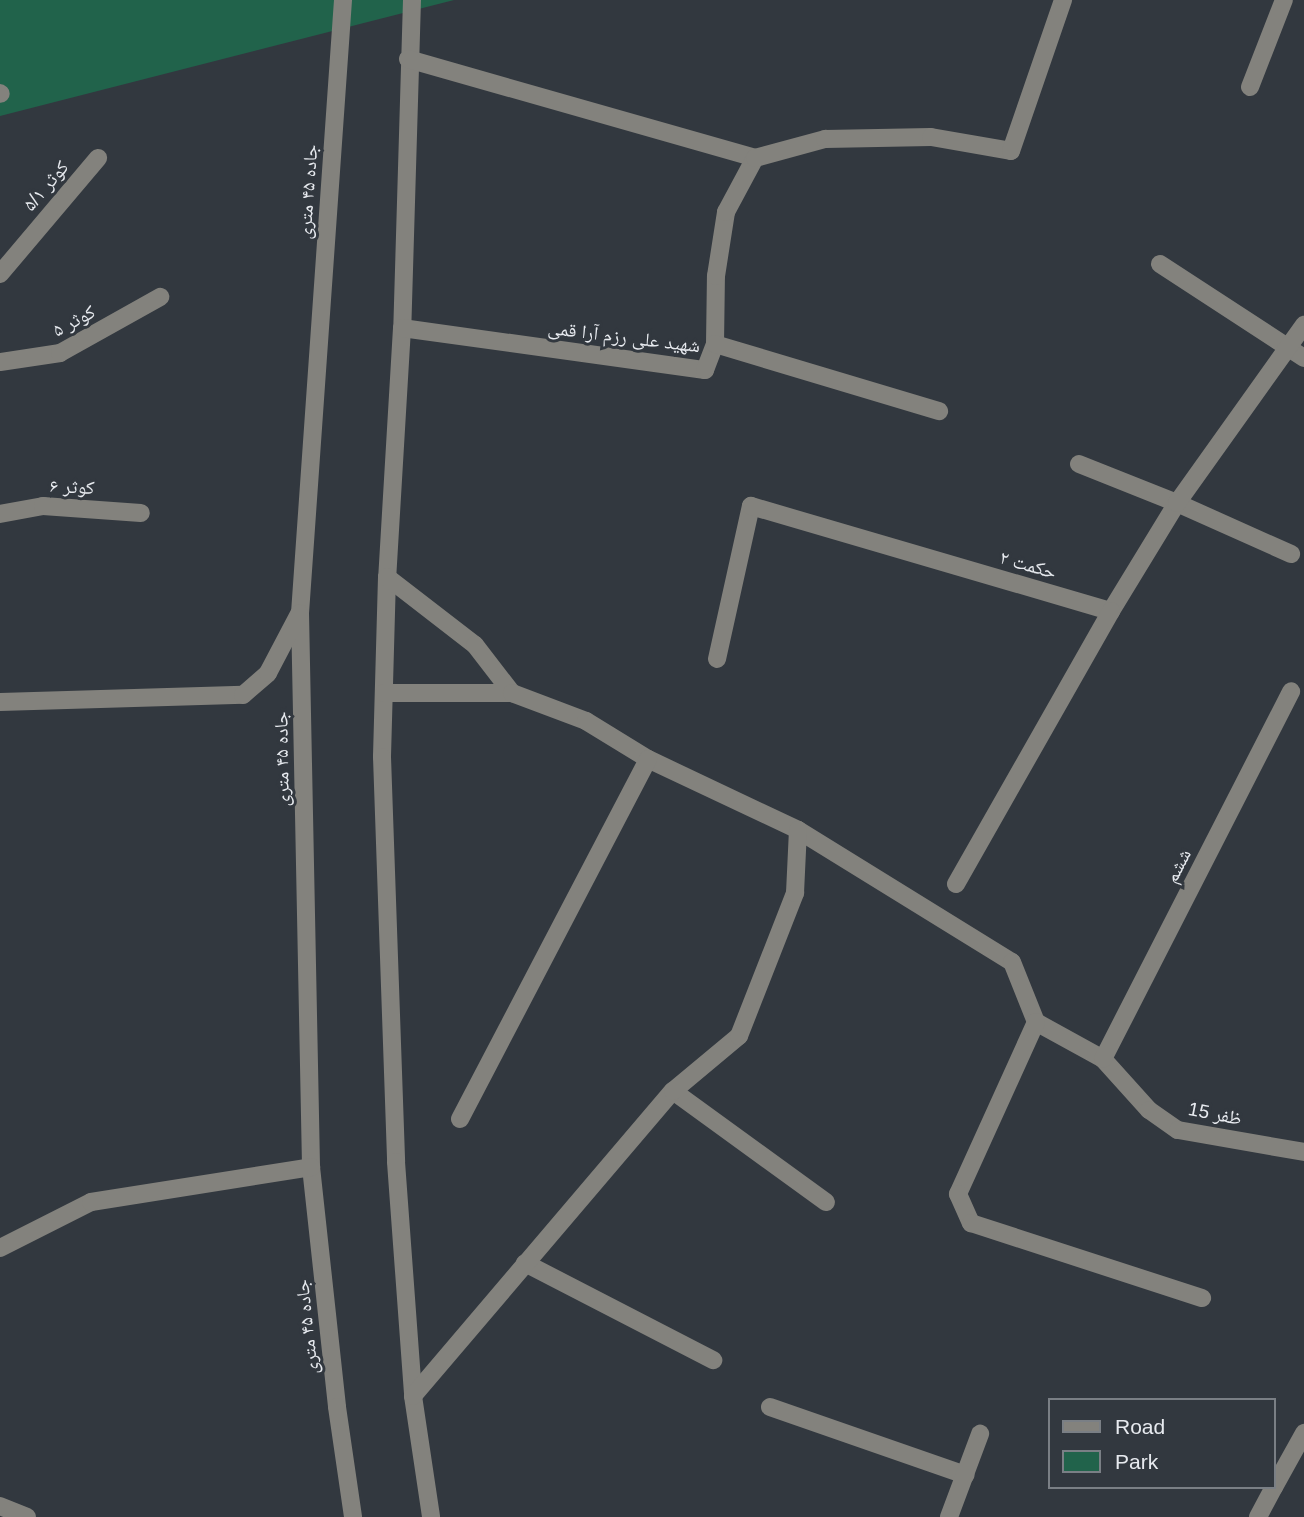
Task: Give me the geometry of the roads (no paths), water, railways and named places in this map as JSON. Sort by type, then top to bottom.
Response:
[{"type":"street","name":"جاده ۴۵ متری","points":[[342,0],[300,613],[311,1167],[335,1393],[353,1517]]},
{"type":"street","points":[[412,0],[408,59],[402,328],[387,577],[383,771],[396,1162],[413,1396],[431,1517]]},
{"type":"street","points":[[408,59],[755,158],[825,139],[931,137],[1011,151],[1063,0]]},
{"type":"street","points":[[1250,87],[1284,0]]},
{"type":"street","name":"کوثر ۵/۱","points":[[0,274],[98,158]]},
{"type":"street","name":"شهید علی رزم آرا قمی","points":[[402,328],[705,370],[715,344],[716,276],[726,212],[755,158]]},
{"type":"street","points":[[1160,264],[1304,358]]},
{"type":"street","name":"کوثر ۵","points":[[0,362],[60,353],[160,297]]},
{"type":"street","points":[[956,884],[1111,611],[1177,503],[1304,325]]},
{"type":"street","points":[[715,344],[939,411]]},
{"type":"street","points":[[1079,464],[1177,503],[1291,554]]},
{"type":"street","name":"کوثر ۶","points":[[0,514],[43,506],[141,513]]},
{"type":"street","name":"حکمت ۲","points":[[717,659],[751,506],[1111,611]]},
{"type":"street","points":[[387,577],[475,645],[512,693]]},
{"type":"street","points":[[0,702],[243,695],[268,673],[300,613]]},
{"type":"street","name":"ششم","points":[[1102,1059],[1291,691]]},
{"type":"street","points":[[384,693],[512,693],[586,721],[648,760],[798,830],[1012,962],[1036,1022],[958,1194],[971,1223],[1202,1298]]},
{"type":"street","points":[[460,1119],[648,760]]},
{"type":"street","points":[[413,1396],[673,1091],[739,1036],[795,893],[798,830]]},
{"type":"street","name":"ظفر 15","points":[[1036,1022],[1102,1059],[1149,1110],[1178,1130],[1304,1152]]},
{"type":"street","points":[[673,1091],[826,1202]]},
{"type":"street","points":[[0,1248],[91,1202],[311,1167]]},
{"type":"street","points":[[525,1263],[713,1360]]},
{"type":"street","points":[[770,1407],[965,1475]]},
{"type":"street","points":[[1276,1483],[1304,1433]]},
{"type":"street","points":[[949,1517],[980,1434]]},
{"type":"street","points":[[1258,1517],[1273,1489]]},
{"type":"street","points":[[0,1506],[27,1517]]}]
